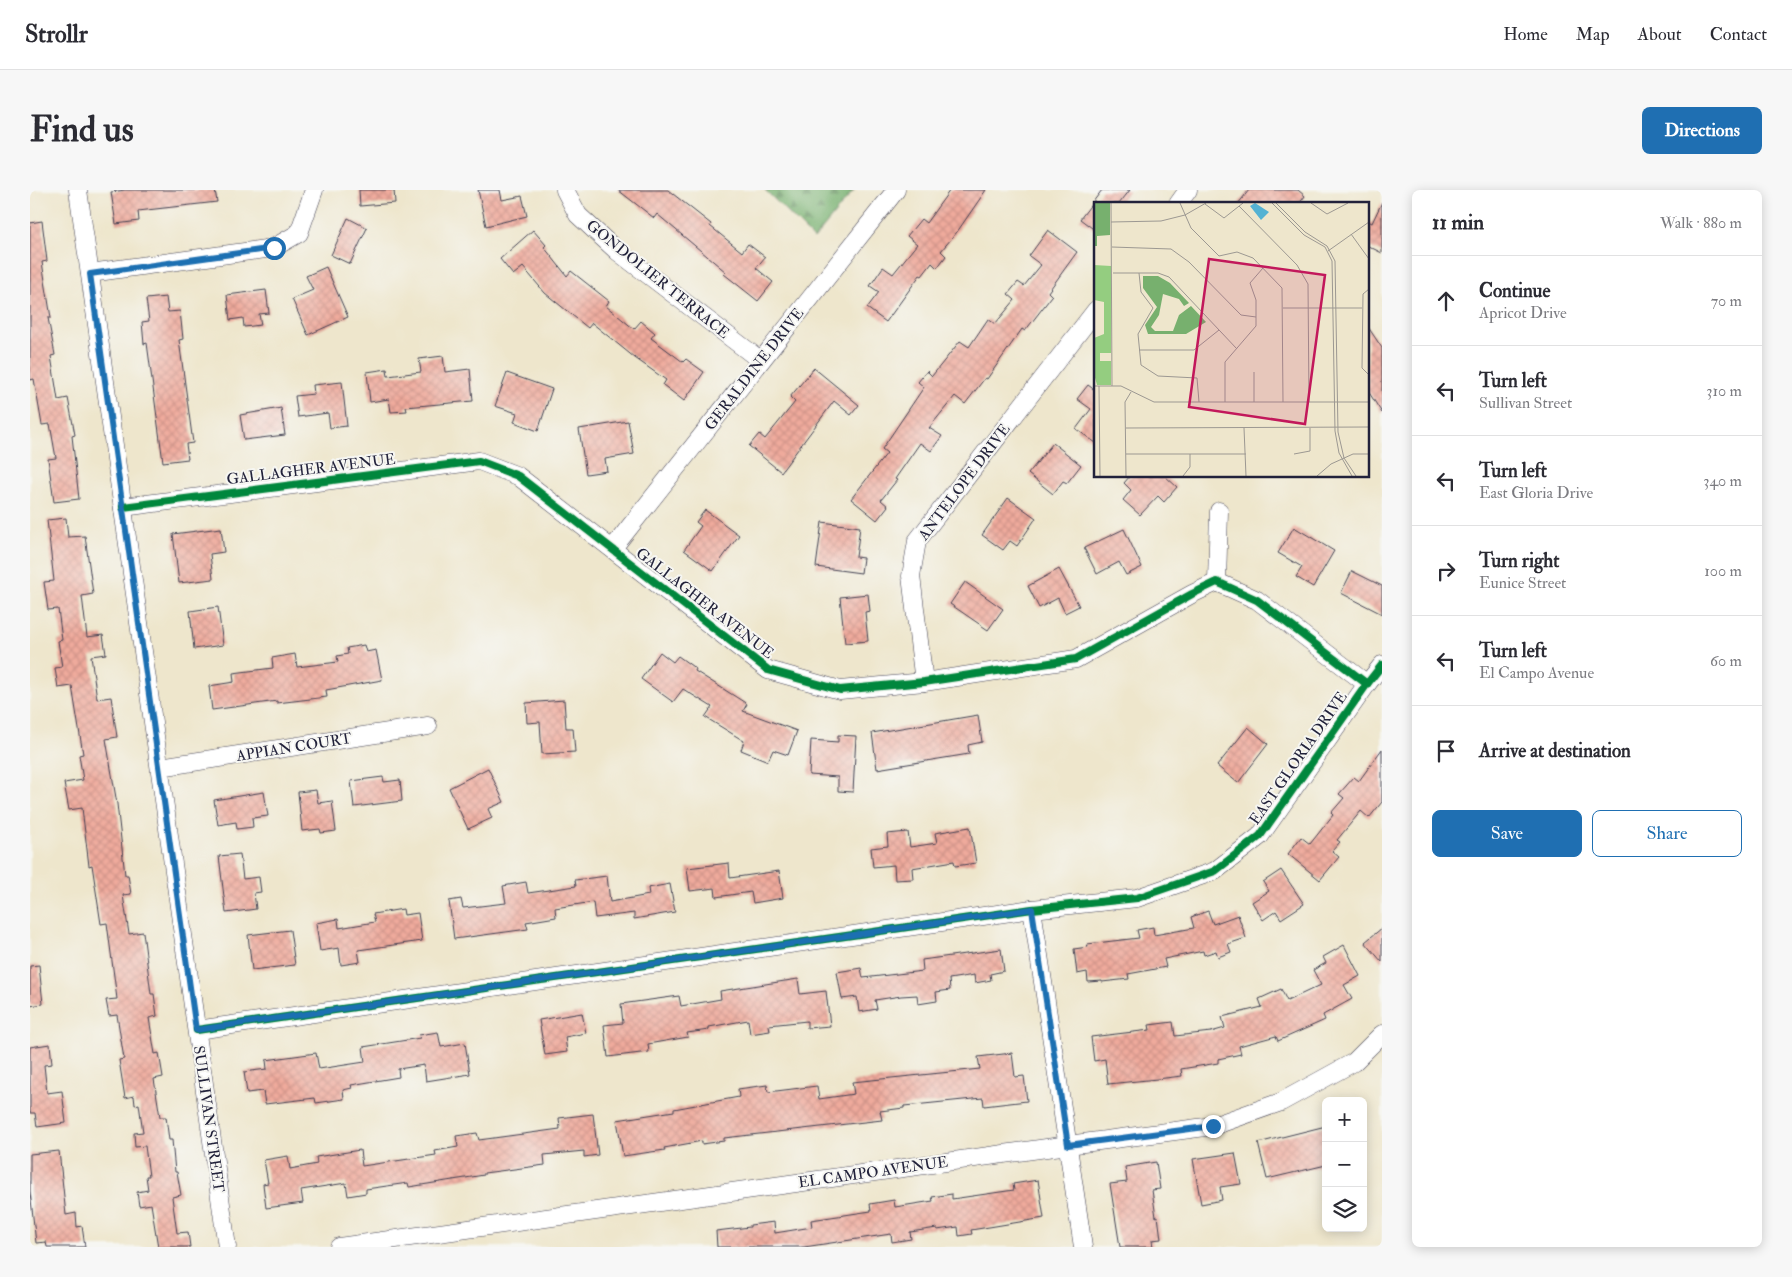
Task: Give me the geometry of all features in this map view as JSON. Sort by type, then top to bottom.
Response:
[{"type":"street","name":"SULLIVAN STREET","points":[[78,190],[227,1247]]},
{"type":"street","points":[[90,274],[274,248],[299,233],[314,190]]},
{"type":"street","name":"GONDOLIER TERRACE","points":[[565,190],[578,215],[617,251],[760,360]]},
{"type":"street","name":"GERALDINE DRIVE","points":[[613,548],[896,190]]},
{"type":"street","points":[[1179,202],[1188,190]]},
{"type":"street","name":"ANTELOPE DRIVE","points":[[924,682],[911,576],[917,541],[1094,313]]},
{"type":"street","name":"GALLAGHER AVENUE","points":[[123,507],[479,461],[518,476],[768,670],[840,690],[924,682],[1076,659],[1217,582]]},
{"type":"street","points":[[1219,511],[1217,582],[1257,600],[1366,684]]},
{"type":"street","name":"EAST GLORIA DRIVE","points":[[196,1030],[1032,909],[1137,898],[1215,870],[1260,836],[1366,684],[1382,665]]},
{"type":"street","name":"APPIAN COURT","points":[[160,767],[428,726]]},
{"type":"street","points":[[1032,909],[1082,1247]]},
{"type":"street","name":"EL CAMPO AVENUE","points":[[340,1247],[1213,1126],[1281,1102],[1354,1062],[1382,1034]]},
{"type":"green space","points":[[765,190],[854,190],[814,239]]},
{"type":"building","points":[[125,190],[215,190],[217,202],[138,211],[139,221],[116,224],[111,192]]},
{"type":"building","points":[[359,190],[394,190],[395,203],[360,206]]},
{"type":"building","points":[[478,190],[500,190],[502,200],[522,196],[527,216],[486,226]]},
{"type":"building","points":[[618,190],[668,190],[711,224],[710,226],[742,252],[748,244],[765,257],[756,268],[773,282],[758,301],[724,274],[726,272],[657,214],[654,218]]},
{"type":"building","points":[[950,190],[986,190],[957,232],[941,251],[946,256],[937,268],[932,263],[922,276],[920,275],[886,322],[867,308],[879,292],[870,286],[883,267],[893,274],[917,244],[907,236],[921,219],[926,223]]},
{"type":"building","points":[[1102,190],[1130,190],[1121,202],[1094,202],[1094,230],[1080,219]]},
{"type":"building","points":[[1249,190],[1298,190],[1305,196],[1300,202],[1240,202]]},
{"type":"building","points":[[1382,202],[1382,253],[1370,247],[1370,222],[1372,223]]},
{"type":"building","points":[[348,218],[367,228],[350,264],[331,255]]},
{"type":"building","points":[[42,221],[47,261],[42,262],[51,318],[48,318],[55,355],[51,356],[58,400],[68,398],[75,435],[72,436],[79,499],[54,502],[48,459],[56,458],[50,424],[42,425],[34,379],[30,380],[30,223]]},
{"type":"building","points":[[533,230],[546,245],[544,247],[567,276],[571,271],[609,301],[606,306],[634,329],[641,321],[655,333],[651,338],[683,362],[686,359],[704,372],[684,401],[663,385],[666,380],[592,323],[588,328],[545,293],[523,267],[513,275],[500,259]]},
{"type":"building","points":[[1048,230],[1077,252],[1048,292],[1052,296],[1025,331],[1022,329],[987,379],[985,378],[965,404],[955,396],[929,428],[942,436],[931,451],[920,443],[895,479],[897,480],[881,500],[888,506],[877,520],[851,499],[887,453],[882,449],[924,387],[918,382],[927,371],[932,376],[960,341],[969,347],[988,319],[995,324],[1015,300],[1008,294],[1018,282],[1024,286],[1041,265],[1029,256]]},
{"type":"building","points":[[326,267],[348,317],[308,335],[292,299],[313,290],[306,276]]},
{"type":"building","points":[[266,290],[269,313],[259,314],[261,325],[244,327],[243,318],[230,320],[227,295]]},
{"type":"building","points":[[166,297],[168,312],[180,311],[183,339],[179,340],[193,443],[186,444],[188,459],[163,462],[147,343],[144,344],[142,322],[149,321],[146,299]]},
{"type":"building","points":[[1370,330],[1382,348],[1382,413],[1370,394]]},
{"type":"building","points":[[443,356],[445,372],[470,369],[473,401],[406,407],[407,411],[391,412],[389,399],[370,402],[367,372],[387,369],[388,376],[421,372],[419,359]]},
{"type":"building","points":[[814,368],[859,405],[851,415],[834,401],[781,472],[749,446],[759,434],[765,439],[795,402],[790,397]]},
{"type":"building","points":[[507,373],[552,389],[538,431],[514,422],[517,413],[495,406]]},
{"type":"building","points":[[342,382],[347,426],[330,428],[328,413],[298,417],[295,396],[314,394],[313,385]]},
{"type":"building","points":[[1088,385],[1094,390],[1094,442],[1076,429],[1091,409],[1077,399]]},
{"type":"building","points":[[281,408],[285,435],[244,440],[240,415]]},
{"type":"building","points":[[628,421],[634,454],[605,459],[607,471],[586,474],[579,429]]},
{"type":"building","points":[[1053,443],[1081,465],[1067,483],[1063,481],[1053,494],[1028,474]]},
{"type":"building","points":[[1128,478],[1167,478],[1177,487],[1164,502],[1158,496],[1140,515],[1123,500],[1131,490],[1124,483]]},
{"type":"building","points":[[1008,498],[1036,518],[1017,546],[1010,541],[1003,550],[982,535]]},
{"type":"building","points":[[705,510],[739,535],[713,571],[684,550],[701,526],[696,522]]},
{"type":"building","points":[[66,518],[68,537],[85,536],[93,594],[82,596],[87,637],[103,635],[106,654],[91,656],[97,699],[111,697],[117,737],[106,739],[117,804],[125,875],[128,875],[131,894],[123,895],[129,934],[143,932],[151,994],[154,994],[157,1016],[149,1018],[155,1054],[159,1053],[163,1077],[154,1079],[160,1117],[166,1117],[169,1140],[172,1140],[175,1172],[177,1172],[181,1195],[172,1197],[177,1233],[188,1232],[190,1247],[158,1247],[151,1204],[139,1206],[137,1192],[148,1190],[146,1176],[149,1176],[145,1146],[135,1147],[134,1133],[143,1132],[139,1104],[135,1105],[134,1096],[125,1098],[119,1060],[124,1059],[117,1015],[109,1016],[106,1000],[117,999],[107,923],[101,924],[92,865],[89,866],[82,808],[69,810],[64,783],[83,780],[79,755],[83,754],[72,686],[58,688],[55,668],[62,667],[58,641],[62,640],[58,609],[48,610],[44,582],[54,581],[47,520]]},
{"type":"building","points":[[822,522],[860,527],[856,557],[863,558],[861,573],[816,567]]},
{"type":"building","points":[[1294,527],[1334,551],[1313,587],[1296,577],[1302,567],[1278,553]]},
{"type":"building","points":[[221,528],[224,552],[210,554],[213,579],[179,583],[173,534]]},
{"type":"building","points":[[1124,529],[1142,567],[1126,575],[1119,562],[1097,574],[1084,548]]},
{"type":"building","points":[[1059,569],[1079,606],[1065,613],[1058,598],[1039,608],[1028,586]]},
{"type":"building","points":[[1352,571],[1382,586],[1382,614],[1341,593]]},
{"type":"building","points":[[965,582],[1003,609],[988,630],[950,604]]},
{"type":"building","points":[[868,594],[870,611],[865,612],[868,641],[845,643],[840,597]]},
{"type":"building","points":[[218,607],[223,645],[194,649],[190,611]]},
{"type":"building","points":[[364,645],[366,652],[376,650],[382,680],[326,690],[327,697],[277,703],[277,701],[212,710],[209,686],[234,682],[233,673],[273,668],[272,658],[295,654],[297,667],[338,662],[337,656],[348,654],[347,648]]},
{"type":"building","points":[[660,652],[673,662],[678,656],[696,669],[695,671],[747,704],[743,711],[797,731],[788,755],[773,750],[768,761],[741,750],[744,741],[705,717],[712,707],[683,689],[673,702],[641,679]]},
{"type":"building","points":[[564,700],[566,728],[573,728],[575,752],[542,754],[540,722],[527,723],[526,703]]},
{"type":"building","points":[[978,715],[982,742],[968,745],[969,754],[877,769],[872,733]]},
{"type":"building","points":[[1248,727],[1268,744],[1238,783],[1217,766]]},
{"type":"building","points":[[838,735],[856,736],[853,792],[838,791],[838,777],[809,775],[811,740],[838,742]]},
{"type":"building","points":[[1382,749],[1382,802],[1369,818],[1361,811],[1337,840],[1340,842],[1332,851],[1339,857],[1320,880],[1288,854],[1301,837],[1310,844],[1333,815],[1331,813],[1344,798],[1339,794],[1354,777],[1359,781]]},
{"type":"building","points":[[488,768],[504,802],[488,809],[492,818],[468,829],[449,788]]},
{"type":"building","points":[[383,777],[384,782],[400,780],[402,801],[354,807],[351,781]]},
{"type":"building","points":[[316,790],[318,803],[332,801],[336,831],[321,833],[320,829],[302,831],[298,792]]},
{"type":"building","points":[[264,792],[268,816],[252,818],[253,827],[237,829],[236,822],[218,825],[214,800]]},
{"type":"building","points":[[970,827],[976,863],[955,866],[954,861],[912,868],[913,879],[895,880],[894,865],[873,867],[871,848],[888,846],[887,834],[908,832],[910,847],[937,843],[935,833]]},
{"type":"building","points":[[240,854],[243,879],[259,877],[261,892],[254,893],[256,909],[226,913],[219,856]]},
{"type":"building","points":[[729,863],[730,878],[779,871],[783,898],[753,903],[751,892],[716,897],[715,888],[690,891],[687,868]]},
{"type":"building","points":[[1281,870],[1304,904],[1281,919],[1276,911],[1263,920],[1252,902],[1269,891],[1263,882]]},
{"type":"building","points":[[607,876],[610,902],[649,895],[648,888],[670,884],[675,912],[634,919],[634,913],[595,918],[593,902],[555,908],[556,917],[526,922],[528,929],[454,939],[449,901],[461,899],[463,908],[506,903],[503,886],[526,882],[528,893],[576,886],[575,880]]},
{"type":"building","points":[[403,909],[404,915],[418,913],[422,941],[358,950],[360,962],[341,965],[339,948],[320,951],[316,923],[338,919],[339,928],[375,922],[373,914]]},
{"type":"building","points":[[1208,911],[1213,924],[1238,915],[1246,938],[1228,944],[1231,952],[1218,957],[1216,951],[1204,955],[1203,951],[1164,959],[1166,967],[1128,974],[1129,979],[1088,982],[1087,972],[1077,974],[1074,949],[1088,947],[1087,944],[1139,938],[1137,930],[1153,927],[1154,935],[1194,928],[1191,917]]},
{"type":"building","points":[[1382,928],[1382,962],[1365,942]]},
{"type":"building","points":[[290,930],[295,965],[252,970],[248,935]]},
{"type":"building","points":[[1344,945],[1360,976],[1344,985],[1352,999],[1323,1015],[1325,1020],[1278,1041],[1276,1036],[1239,1046],[1241,1054],[1218,1059],[1218,1063],[1181,1069],[1182,1076],[1108,1084],[1105,1059],[1094,1061],[1091,1037],[1150,1030],[1149,1025],[1173,1022],[1175,1036],[1211,1032],[1225,1028],[1222,1017],[1262,1007],[1259,999],[1281,989],[1287,1001],[1321,985],[1313,970],[1326,963],[1323,957]]},
{"type":"building","points":[[1001,949],[1004,971],[990,974],[991,980],[975,983],[974,975],[949,979],[950,990],[936,992],[937,1001],[918,1004],[917,995],[901,996],[875,1000],[877,1009],[859,1012],[857,997],[842,999],[837,972],[861,968],[863,978],[923,971],[922,960]]},
{"type":"building","points":[[39,965],[43,1004],[30,1006],[30,966]]},
{"type":"building","points":[[798,979],[800,994],[826,991],[830,1026],[807,1028],[807,1021],[769,1025],[770,1031],[750,1034],[748,1020],[709,1027],[709,1030],[687,1033],[688,1037],[648,1044],[649,1052],[608,1057],[604,1025],[623,1023],[621,1004],[679,996],[681,1006],[721,999],[720,991]]},
{"type":"building","points":[[582,1013],[586,1033],[565,1037],[567,1052],[545,1055],[539,1020]]},
{"type":"building","points":[[438,1032],[441,1047],[465,1043],[470,1074],[426,1081],[424,1065],[398,1069],[399,1077],[351,1085],[352,1088],[343,1090],[344,1099],[316,1103],[315,1098],[265,1104],[263,1091],[247,1093],[244,1072],[267,1069],[266,1060],[316,1053],[319,1069],[365,1062],[363,1047],[420,1038],[419,1035]]},
{"type":"building","points":[[50,1044],[52,1064],[44,1065],[47,1093],[62,1091],[66,1123],[37,1127],[35,1113],[30,1113],[30,1047]]},
{"type":"building","points":[[1012,1053],[1015,1077],[1024,1076],[1027,1101],[984,1106],[983,1098],[904,1106],[904,1108],[880,1111],[882,1120],[724,1138],[724,1141],[702,1144],[702,1141],[664,1148],[665,1150],[623,1156],[617,1120],[674,1111],[674,1109],[739,1097],[738,1089],[767,1085],[768,1092],[817,1086],[819,1099],[854,1094],[852,1082],[980,1069],[978,1057]]},
{"type":"building","points":[[593,1114],[598,1155],[584,1157],[584,1151],[544,1155],[545,1165],[484,1173],[484,1175],[409,1187],[408,1183],[366,1189],[366,1193],[348,1196],[346,1183],[301,1190],[303,1203],[266,1208],[263,1184],[268,1183],[264,1160],[288,1156],[290,1169],[317,1164],[316,1157],[360,1150],[362,1166],[436,1155],[435,1151],[458,1147],[456,1136],[477,1133],[479,1140],[560,1129],[559,1118]]},
{"type":"building","points":[[1322,1127],[1322,1166],[1267,1179],[1258,1143]]},
{"type":"building","points":[[59,1151],[66,1215],[76,1213],[77,1227],[82,1226],[85,1247],[47,1247],[46,1242],[36,1243],[30,1191],[30,1154]]},
{"type":"building","points":[[1235,1153],[1241,1184],[1220,1187],[1222,1200],[1201,1204],[1193,1159]]},
{"type":"building","points":[[1156,1162],[1160,1189],[1152,1190],[1161,1239],[1152,1240],[1153,1247],[1120,1247],[1110,1184],[1127,1182],[1125,1167]]},
{"type":"building","points":[[1038,1180],[1044,1218],[971,1230],[972,1234],[959,1236],[958,1227],[937,1230],[937,1228],[910,1232],[911,1239],[892,1242],[891,1234],[804,1247],[717,1247],[716,1231],[774,1222],[775,1233],[812,1227],[811,1220],[871,1211],[870,1204],[894,1200],[895,1207],[933,1201],[932,1197],[952,1194],[952,1199],[1014,1190],[1013,1184]]},
{"type":"cycle path","points":[[123,507],[479,461],[518,476],[768,670],[840,690],[924,682],[1076,659],[1217,582],[1257,600],[1367,684]]},
{"type":"cycle path","points":[[197,1030],[1032,909],[1137,898],[1215,871],[1260,836],[1382,665]]},
{"type":"route","points":[[274,248],[90,274],[196,1030],[1032,909],[1068,1145],[1213,1126]]}]
